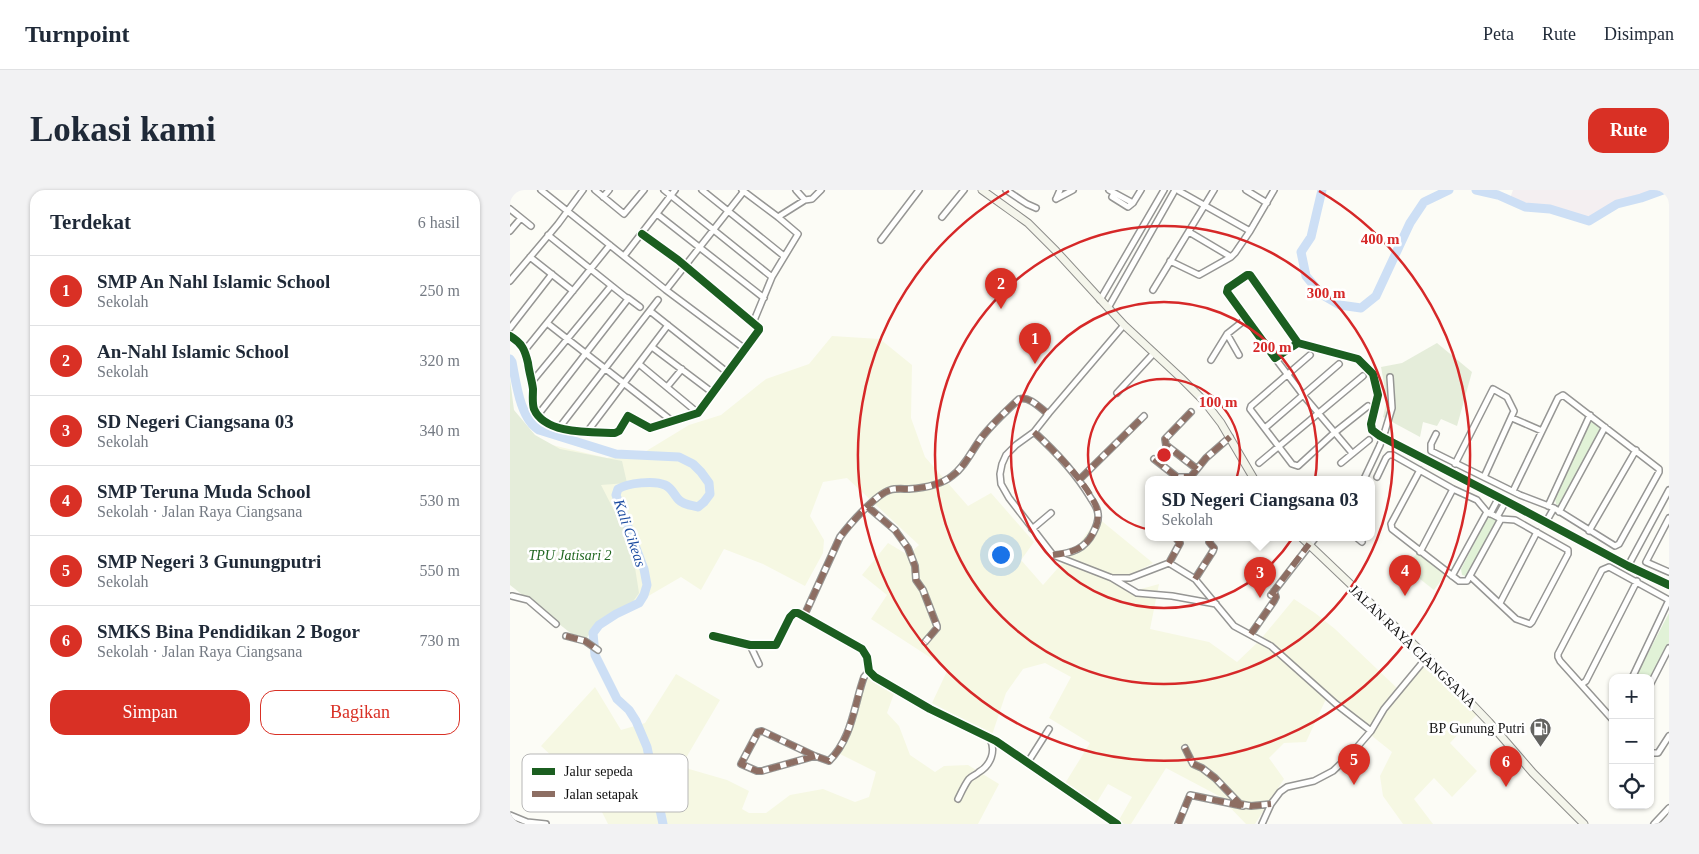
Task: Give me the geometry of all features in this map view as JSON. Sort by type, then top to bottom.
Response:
[{"type":"main road","points":[[982,190],[1028,223],[1124,325],[1204,401],[1221,423],[1252,476]]},
{"type":"main road","name":"JALAN RAYA CIANGSANA","points":[[1306,541],[1427,657],[1489,722],[1533,772],[1584,824]]},
{"type":"street","points":[[541,190],[666,290],[745,349]]},
{"type":"street","points":[[510,281],[583,190]]},
{"type":"street","points":[[595,190],[624,214],[644,190]]},
{"type":"street","points":[[603,197],[608,190]]},
{"type":"street","points":[[664,190],[772,277]]},
{"type":"street","points":[[624,256],[675,190]]},
{"type":"street","points":[[702,190],[784,256]]},
{"type":"street","points":[[666,290],[743,190],[798,234],[772,277],[753,322]]},
{"type":"street","points":[[796,190],[805,200]]},
{"type":"street","points":[[778,217],[805,200],[816,197],[821,190]]},
{"type":"street","points":[[881,240],[919,190]]},
{"type":"street","points":[[942,217],[964,190]]},
{"type":"street","points":[[1000,202],[1006,190],[1036,208]]},
{"type":"street","points":[[1060,190],[1056,199],[1073,190]]},
{"type":"street","points":[[1112,191],[1112,197],[1128,207],[1133,203],[1141,190]]},
{"type":"street","points":[[1100,300],[1164,190]]},
{"type":"street","points":[[1153,290],[1214,190]]},
{"type":"street","points":[[1246,190],[1267,203]]},
{"type":"street","points":[[1170,261],[1199,275],[1231,257],[1250,231],[1274,190]]},
{"type":"street","points":[[1108,308],[1177,191],[1250,231]]},
{"type":"street","points":[[510,209],[531,226]]},
{"type":"street","points":[[657,214],[764,298]]},
{"type":"street","points":[[510,232],[520,218]]},
{"type":"street","points":[[1189,232],[1231,257]]},
{"type":"street","points":[[548,234],[640,308]]},
{"type":"street","points":[[510,336],[526,350],[533,404],[538,415],[559,428],[587,432],[617,432],[628,416],[649,428],[688,417],[698,412],[759,330],[753,322],[685,266],[642,234]]},
{"type":"street","points":[[526,350],[610,244]]},
{"type":"street","points":[[530,257],[573,291]]},
{"type":"street","points":[[510,328],[552,274]]},
{"type":"street","points":[[1352,453],[1287,375],[1227,292],[1228,288],[1247,275],[1252,276],[1298,343],[1358,359],[1373,374],[1378,396],[1371,424],[1372,430],[1380,436],[1628,566],[1669,585]]},
{"type":"street","points":[[531,383],[611,286]]},
{"type":"street","points":[[538,415],[627,302],[628,298]]},
{"type":"street","points":[[559,428],[658,300]]},
{"type":"street","points":[[650,311],[728,373]]},
{"type":"street","points":[[1211,360],[1227,334],[1246,318]]},
{"type":"street","points":[[548,323],[672,421]]},
{"type":"street","points":[[587,432],[668,325]]},
{"type":"street","points":[[1124,325],[1034,432],[1006,455],[1000,474],[1001,484],[1009,498],[1053,555],[1112,578],[1137,593],[1172,596],[1216,604]]},
{"type":"street","points":[[1227,334],[1239,355]]},
{"type":"street","points":[[1275,358],[1298,343]]},
{"type":"street","points":[[652,347],[713,393]]},
{"type":"street","points":[[1117,393],[1154,353]]},
{"type":"street","points":[[1310,355],[1251,406],[1252,412],[1292,464],[1298,466],[1334,433],[1368,406]]},
{"type":"street","points":[[639,364],[698,412]]},
{"type":"street","points":[[1264,428],[1339,364]]},
{"type":"street","points":[[667,387],[682,369]]},
{"type":"street","points":[[1259,463],[1363,376]]},
{"type":"street","points":[[1365,476],[1380,445],[1392,408],[1390,377]]},
{"type":"street","points":[[1455,464],[1493,389],[1507,397],[1513,407],[1512,418],[1484,477]]},
{"type":"street","points":[[1436,434],[1431,444],[1432,451],[1455,464],[1513,491],[1554,509],[1615,546],[1619,544],[1659,472],[1658,467],[1566,396],[1560,396],[1513,491]]},
{"type":"street","points":[[804,616],[840,537],[868,507],[888,490],[911,489],[943,482],[954,476],[981,438],[1019,399],[1029,399],[1048,414]]},
{"type":"street","points":[[1191,412],[1164,442],[1197,469]]},
{"type":"street","points":[[1554,509],[1590,415]]},
{"type":"street","points":[[1080,479],[1144,416]]},
{"type":"street","points":[[1512,418],[1542,431]]},
{"type":"street","points":[[1546,522],[1605,427]]},
{"type":"street","points":[[1034,432],[1054,450],[1080,479],[1096,506],[1099,515],[1089,540],[1070,553],[1053,555]]},
{"type":"street","points":[[1192,476],[1206,458],[1230,437]]},
{"type":"street","points":[[1341,463],[1369,440]]},
{"type":"street","points":[[1589,531],[1636,450]]},
{"type":"street","points":[[1377,476],[1386,458],[1389,455],[1393,456],[1477,500],[1488,513],[1499,518],[1515,520],[1537,532],[1565,548],[1568,554],[1532,622],[1527,624],[1516,619],[1470,576]]},
{"type":"street","points":[[1154,459],[1177,476]]},
{"type":"street","points":[[1420,470],[1391,524],[1392,529],[1458,581],[1467,581],[1470,576],[1506,501]]},
{"type":"street","points":[[1420,552],[1453,489]]},
{"type":"street","points":[[1628,566],[1669,490]]},
{"type":"street","points":[[1452,576],[1499,497]]},
{"type":"street","points":[[868,507],[895,530],[908,548],[915,566],[916,580],[923,590],[937,626],[925,642]]},
{"type":"street","points":[[1032,529],[1051,513]]},
{"type":"street","points":[[1668,571],[1646,562],[1669,518]]},
{"type":"street","points":[[1500,604],[1537,532]]},
{"type":"street","points":[[1112,578],[1130,578],[1169,563],[1179,541]]},
{"type":"street","points":[[1195,579],[1213,552],[1214,548],[1210,541]]},
{"type":"street","points":[[1250,634],[1274,601],[1276,597],[1272,593],[1312,541]]},
{"type":"street","points":[[1169,563],[1195,579],[1234,626],[1272,646],[1336,704],[1371,731]]},
{"type":"street","points":[[1609,714],[1587,692],[1558,657],[1602,570],[1609,567],[1669,600],[1634,674]]},
{"type":"street","points":[[1582,684],[1586,681],[1637,581]]},
{"type":"street","points":[[511,596],[521,594]]},
{"type":"street","points":[[511,596],[528,600],[556,624]]},
{"type":"street","points":[[713,636],[750,645],[776,645],[792,615],[798,613],[862,649],[868,656],[870,671],[881,681],[930,709],[990,738],[1028,762],[1109,822],[1117,824]]},
{"type":"street","points":[[566,636],[586,641],[598,650]]},
{"type":"street","points":[[750,645],[759,664]]},
{"type":"street","points":[[1654,677],[1669,648]]},
{"type":"street","points":[[1262,824],[1271,804],[1280,792],[1287,787],[1314,781],[1333,771],[1352,753],[1371,731],[1384,709],[1427,657]]},
{"type":"street","points":[[815,756],[762,771],[757,771],[741,764],[758,732],[762,731],[829,761],[838,752],[850,727],[864,677],[870,671]]},
{"type":"street","points":[[1028,762],[1049,730]]},
{"type":"street","points":[[1654,753],[1658,753],[1669,736]]},
{"type":"street","points":[[958,799],[970,778],[982,771],[993,753],[994,746],[990,738]]},
{"type":"street","points":[[1185,748],[1193,764],[1215,778],[1240,804],[1251,806]]},
{"type":"street","points":[[1178,824],[1190,795],[1238,806],[1271,804]]},
{"type":"street","points":[[1654,824],[1669,808]]},
{"type":"street","points":[[510,815],[527,822],[546,824]]},
{"type":"shaded area","points":[[1513,190],[1663,190],[1617,204],[1589,221],[1550,209],[1525,207],[1509,201]]},
{"type":"green space","points":[[832,336],[880,339],[912,365],[911,418],[925,457],[968,506],[991,493],[1034,542],[1021,560],[1043,585],[1079,544],[1098,518],[1153,563],[1125,578],[1134,591],[1159,584],[1150,629],[1209,642],[1237,662],[1260,640],[1294,599],[1335,629],[1398,689],[1428,652],[1482,709],[1450,743],[1477,771],[1452,797],[1434,778],[1414,799],[1433,824],[1403,824],[1383,796],[1380,776],[1392,752],[1326,699],[1306,742],[1284,743],[1269,758],[1284,779],[1255,824],[1246,824],[1219,796],[1166,768],[1131,824],[1124,824],[1119,820],[1132,797],[1108,784],[1094,807],[1064,785],[1090,743],[1049,718],[1071,677],[1045,663],[1023,669],[1006,693],[992,735],[932,703],[948,669],[871,619],[887,595],[862,575],[888,543],[908,555],[919,545],[847,478],[823,482],[810,516],[824,540],[823,553],[805,586],[763,564],[724,549],[701,590],[681,577],[583,634],[510,405],[535,441],[607,458],[643,453],[689,425],[721,415],[766,379],[809,364]]},
{"type":"green space","points":[[1437,343],[1472,372],[1457,426],[1441,419],[1437,426],[1423,422],[1420,437],[1383,417],[1387,400],[1381,367],[1402,363]]},
{"type":"green space","name":"TPU Jatisari 2","points":[[510,379],[514,410],[535,435],[560,449],[622,461],[627,483],[601,485],[621,524],[625,526],[633,555],[639,593],[632,603],[599,621],[583,643],[510,585]]},
{"type":"green space","points":[[1592,421],[1602,428],[1560,506],[1556,504],[1555,498]]},
{"type":"green space","points":[[1495,518],[1497,524],[1469,577],[1462,575],[1461,569],[1487,519]]},
{"type":"green space","points":[[1417,553],[1445,575],[1434,590],[1406,568]]},
{"type":"green space","points":[[1669,613],[1669,642],[1652,674],[1637,674]]},
{"type":"green space","points":[[866,667],[896,688],[887,713],[899,726],[910,755],[935,772],[944,766],[968,765],[999,784],[978,824],[608,824],[602,812],[688,812],[688,768],[727,780],[749,791],[742,809],[749,813],[766,813],[790,795],[823,789],[855,802],[869,797],[876,772],[838,753],[853,722],[855,696]]},
{"type":"green space","points":[[676,674],[720,700],[688,754],[550,754],[541,746],[595,687],[621,730],[645,723]]},
{"type":"waterway","points":[[1322,190],[1311,237],[1301,252],[1306,276],[1321,294],[1340,305],[1361,308],[1376,296],[1410,223],[1424,202],[1449,190]]},
{"type":"waterway","points":[[1476,190],[1498,195],[1525,207],[1550,209],[1589,221],[1617,204],[1663,190]]},
{"type":"waterway","name":"Kali Cikeas","points":[[510,359],[523,409],[527,418],[539,430],[616,454],[679,457],[693,464],[709,483],[710,494],[698,507],[681,502],[669,488],[660,483],[628,485],[618,489],[616,495],[644,569],[647,585],[639,603],[599,625],[593,633],[595,655],[617,699],[629,710],[636,721],[648,754]]},
{"type":"waterway","name":"Kali Cikeas","points":[[661,812],[663,824]]},
{"type":"marked path","points":[[804,616],[840,537],[870,503],[892,489],[926,487],[948,479],[961,468],[982,437],[1019,399],[1031,401],[1048,414]]},
{"type":"marked path","points":[[1191,412],[1165,439],[1166,445],[1197,469]]},
{"type":"marked path","points":[[1080,479],[1144,416]]},
{"type":"marked path","points":[[1034,432],[1083,484],[1091,496],[1098,517],[1094,531],[1085,544],[1070,552],[1053,555]]},
{"type":"marked path","points":[[1191,476],[1206,458],[1230,437]]},
{"type":"marked path","points":[[1154,459],[1176,476]]},
{"type":"marked path","points":[[868,507],[895,530],[908,548],[915,566],[916,580],[923,590],[937,626],[925,642]]},
{"type":"marked path","points":[[1169,563],[1180,543],[1178,541]]},
{"type":"marked path","points":[[1195,579],[1213,551],[1214,548],[1210,541]]},
{"type":"marked path","points":[[1271,595],[1309,544]]},
{"type":"marked path","points":[[1251,634],[1274,601],[1276,597],[1274,591]]},
{"type":"marked path","points":[[566,636],[585,641],[598,650]]},
{"type":"marked path","points":[[815,756],[762,771],[757,771],[741,764],[758,732],[762,731],[829,761],[843,743],[848,732],[864,677],[869,671]]},
{"type":"marked path","points":[[1185,748],[1193,764],[1215,778],[1240,804],[1251,806],[1271,804]]},
{"type":"marked path","points":[[1178,824],[1190,795],[1243,806]]},
{"type":"cycle path","points":[[510,336],[520,344],[524,351],[533,386],[534,409],[548,424],[558,428],[582,432],[615,433],[619,431],[628,416],[650,428],[698,413],[759,328],[678,260],[642,234]]},
{"type":"cycle path","points":[[1298,343],[1275,358],[1227,292],[1228,288],[1247,275],[1250,275],[1298,343],[1358,359],[1373,374],[1378,395],[1371,424],[1372,430],[1380,436],[1628,566],[1669,585]]},
{"type":"cycle path","points":[[713,636],[750,645],[776,645],[790,617],[794,613],[798,613],[862,649],[867,657],[869,671],[875,677],[930,709],[996,741],[1117,824]]},
{"type":"place","name":"An-Nahl Islamic School","points":[[1001,309]]},
{"type":"place","name":"SMP An Nahl Islamic School","points":[[1035,364]]},
{"type":"place","name":"SMP Teruna Muda School","points":[[1405,596]]},
{"type":"place","name":"SD Negeri Ciangsana 03","points":[[1260,598]]},
{"type":"place","name":"BP Gunung Putri","points":[[1541,747]]},
{"type":"place","name":"SMP Negeri 3 Gunungputri","points":[[1354,785]]},
{"type":"place","name":"SMKS Bina Pendidikan 2 Bogor","points":[[1506,787]]}]
